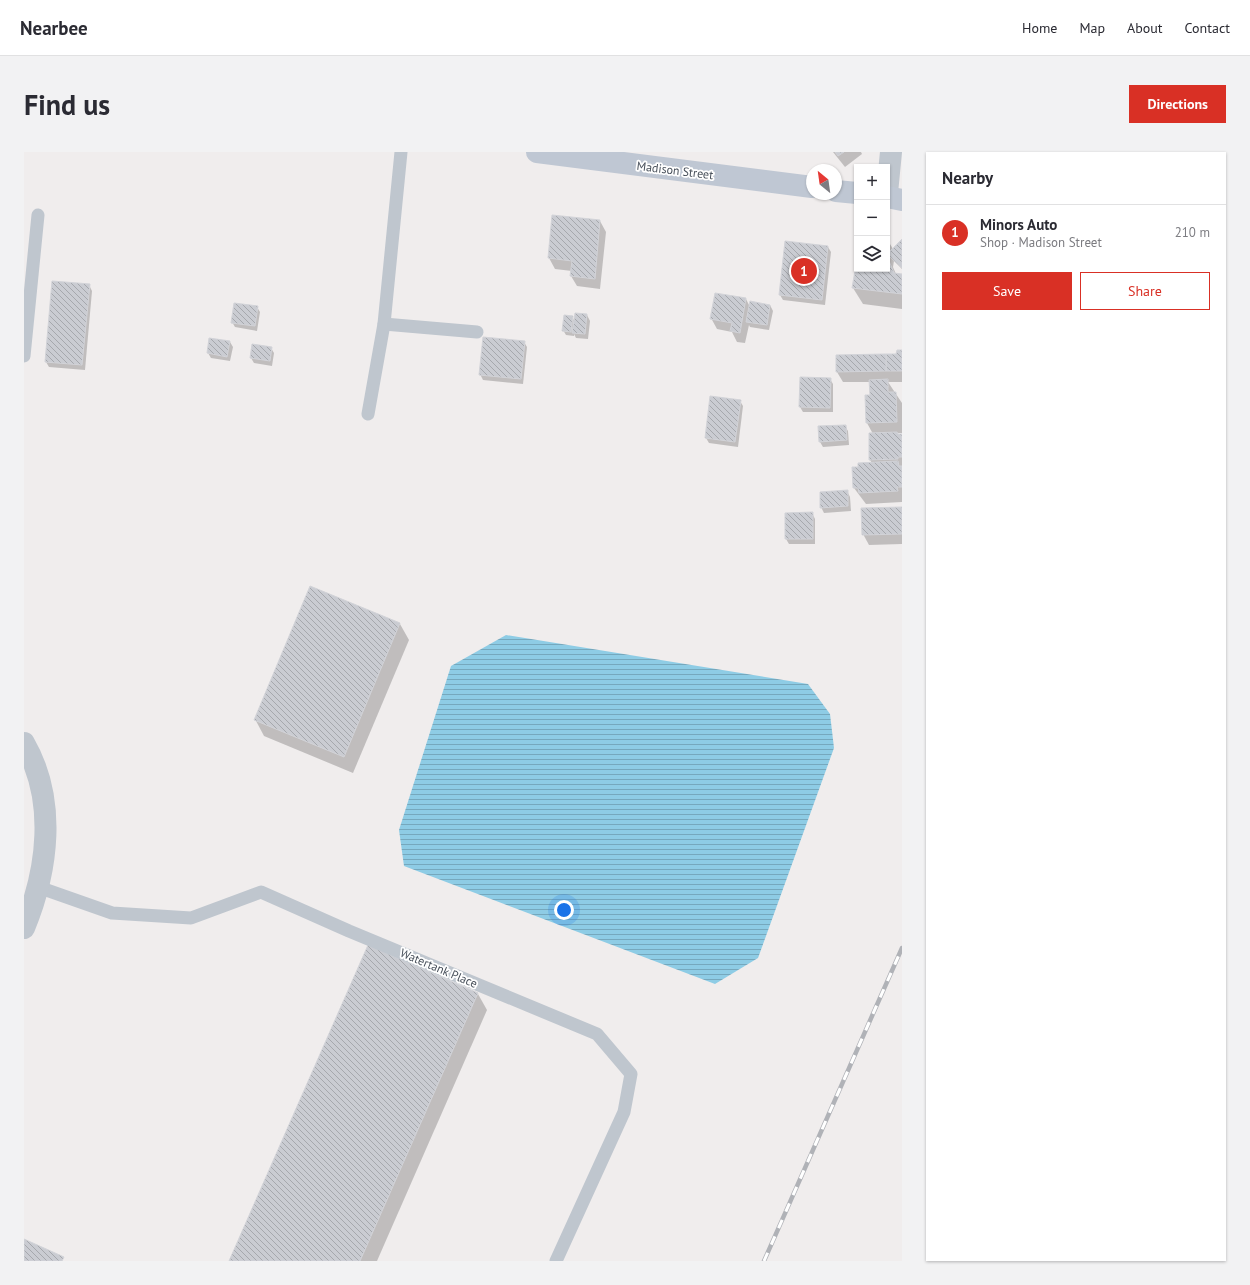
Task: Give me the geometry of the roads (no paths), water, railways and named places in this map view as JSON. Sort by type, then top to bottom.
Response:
[{"type":"main road","name":"Madison Street","points":[[537,152],[806,186]]},
{"type":"main road","points":[[842,191],[854,193]]},
{"type":"main road","points":[[890,198],[902,200]]},
{"type":"street","points":[[890,164],[891,152]]},
{"type":"street","points":[[24,743],[38,777],[44,809],[46,841],[42,875],[24,928]]},
{"type":"lane","points":[[368,414],[384,324],[401,152]]},
{"type":"lane","points":[[24,356],[38,215]]},
{"type":"lane","points":[[384,324],[477,332]]},
{"type":"lane","name":"Watertank Place","points":[[38,887],[112,913],[190,918],[261,892],[350,931],[597,1034],[631,1074],[624,1112],[556,1261]]},
{"type":"water","points":[[506,635],[808,684],[830,714],[834,748],[758,958],[715,984],[404,866],[399,830],[451,666]]},
{"type":"railway","points":[[764,1261],[902,948]]},
{"type":"place","name":"Minors Auto","points":[[804,271]]}]
